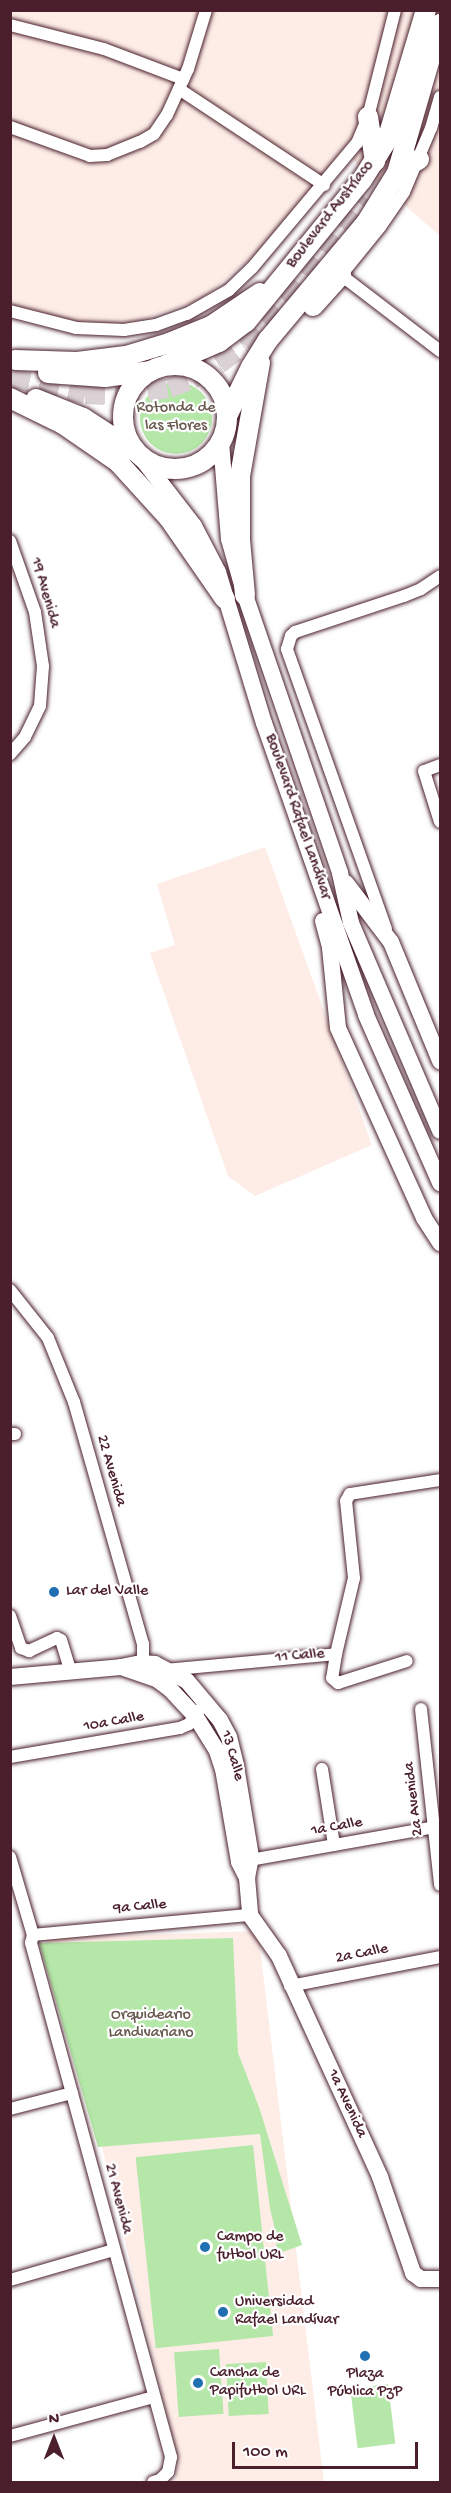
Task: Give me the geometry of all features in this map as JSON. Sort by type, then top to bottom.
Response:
[{"type":"main road","name":"Boulevard Austríaco","points":[[158,368],[219,342],[246,322],[375,161],[387,140],[426,10]]},
{"type":"main road","name":"Boulevard Austríaco","points":[[227,416],[262,350],[366,223],[398,172],[441,24]]},
{"type":"main road","points":[[368,117],[375,161]]},
{"type":"main road","points":[[367,199],[413,118]]},
{"type":"main road","points":[[398,172],[419,159]]},
{"type":"main road","points":[[253,404],[267,369],[289,333],[341,275]]},
{"type":"main road","points":[[13,360],[77,362],[126,356],[149,350],[220,321],[282,277]]},
{"type":"main road","points":[[245,596],[240,540],[240,476],[262,350]]},
{"type":"main road","points":[[10,393],[67,410],[139,455],[169,469],[184,468],[205,459],[221,442],[227,416],[225,401],[218,388],[196,369],[158,368],[105,377],[76,376],[43,371],[13,360]]},
{"type":"main road","points":[[139,455],[123,428],[124,401],[139,379],[158,368]]},
{"type":"main road","points":[[10,398],[81,435],[118,462],[170,518],[225,599]]},
{"type":"main road","name":"Boulevard Rafael Landívar","points":[[221,442],[228,532],[245,596],[340,873],[351,923],[441,1131]]},
{"type":"main road","name":"Boulevard Rafael Landívar","points":[[139,455],[194,526],[218,572],[225,599],[366,1015],[441,1183]]},
{"type":"main road","points":[[289,790],[294,837],[328,938],[338,1028],[424,1218],[441,1243]]},
{"type":"main road","points":[[340,873],[354,896],[391,942],[441,1061]]},
{"type":"main road","points":[[424,1218],[441,1225]]},
{"type":"main road","name":"13 Calle","points":[[143,1669],[155,1664],[186,1681],[220,1720],[229,1737],[236,1766],[250,1915]]},
{"type":"main road","points":[[10,1677],[70,1669],[121,1667],[143,1669]]},
{"type":"main road","name":"13 Calle","points":[[143,1669],[170,1689],[196,1717],[217,1751],[245,1861]]},
{"type":"main road","name":"1a Avenida","points":[[250,1915],[279,1956],[290,1986],[380,2177],[413,2273],[421,2280],[441,2279]]},
{"type":"street","points":[[10,128],[90,156],[107,155],[154,134],[161,126],[181,84],[206,10]]},
{"type":"street","points":[[10,311],[76,328],[108,330],[156,325],[187,314],[215,299],[241,280],[324,185],[357,143],[368,117],[395,10]]},
{"type":"street","points":[[10,25],[105,49],[181,84],[324,185]]},
{"type":"street","points":[[441,98],[419,159],[404,192],[380,227],[341,275],[441,351]]},
{"type":"street","name":"19 Avenida","points":[[10,541],[35,612],[43,666],[40,706],[25,736],[10,754]]},
{"type":"street","points":[[391,942],[287,649],[291,636],[295,632],[404,596],[421,589],[441,576]]},
{"type":"street","points":[[441,765],[424,771],[441,822]]},
{"type":"street","name":"22 Avenida","points":[[10,1290],[48,1338],[74,1402],[143,1644],[143,1669]]},
{"type":"street","name":"11 Calle","points":[[166,1670],[336,1654],[354,1578],[346,1501],[350,1494],[441,1480]]},
{"type":"street","points":[[10,1616],[21,1648],[29,1652],[57,1638],[61,1640],[70,1669]]},
{"type":"street","points":[[336,1654],[332,1678],[338,1683],[407,1661]]},
{"type":"street","points":[[196,1717],[200,1707],[199,1694]]},
{"type":"street","name":"2a Avenida","points":[[421,1710],[438,1826],[441,1885]]},
{"type":"street","name":"10a Calle","points":[[10,1757],[180,1728],[196,1717]]},
{"type":"street","points":[[322,1769],[334,1845]]},
{"type":"street","name":"1a Calle","points":[[245,1861],[438,1826]]},
{"type":"street","name":"21 Avenida","points":[[10,1857],[33,1935],[31,1943],[171,2457],[168,2472],[160,2480],[153,2482]]},
{"type":"street","name":"9a Calle","points":[[33,1935],[250,1915]]},
{"type":"street","name":"2a Calle","points":[[290,1986],[441,1957]]},
{"type":"street","points":[[10,2109],[72,2093]]},
{"type":"street","points":[[10,2280],[114,2250]]},
{"type":"street","points":[[10,2436],[154,2397]]},
{"type":"shaded area","points":[[10,11],[440,11],[440,236],[345,153],[267,245],[200,300],[134,322],[71,325],[11,306]]},
{"type":"shaded area","points":[[265,847],[372,1145],[255,1196],[228,1176],[150,953],[175,945],[157,884]]},
{"type":"shaded area","name":"Universidad Rafael Landívar","points":[[258,1931],[324,2482],[174,2482],[179,2463],[84,2073],[46,1938]]},
{"type":"green space","name":"Rotonda de las Flores","points":[[176,382],[190,385],[202,392],[209,404],[212,418],[209,432],[202,444],[190,451],[176,454],[162,451],[150,444],[143,432],[140,418],[143,404],[150,392],[162,385]]},
{"type":"green space","name":"Orquideario Landivariano","points":[[233,1938],[238,2053],[259,2107],[302,2245],[277,2254],[276,2234],[270,2208],[260,2134],[98,2147],[39,1943]]},
{"type":"green space","name":"Campo de futbol URL","points":[[253,2145],[273,2336],[156,2348],[136,2157]]},
{"type":"green space","name":"Cancha de Papifutbol URL","points":[[219,2349],[224,2414],[179,2417],[174,2352]]},
{"type":"green space","points":[[266,2362],[269,2414],[229,2416],[226,2364]]},
{"type":"green space","points":[[388,2384],[395,2444],[358,2448],[350,2389]]},
{"type":"tunnel","points":[[10,378],[85,394],[118,396],[169,388],[192,379],[219,364],[244,345],[287,299],[367,199]]},
{"type":"place","name":"Lar del Valle","points":[[54,1592]]},
{"type":"place","name":"Campo de futbol URL","points":[[205,2247]]},
{"type":"place","name":"Universidad Rafael Landívar","points":[[223,2312]]},
{"type":"place","name":"Plaza Pública PzP","points":[[365,2356]]},
{"type":"place","name":"Cancha de Papifutbol URL","points":[[198,2383]]}]
